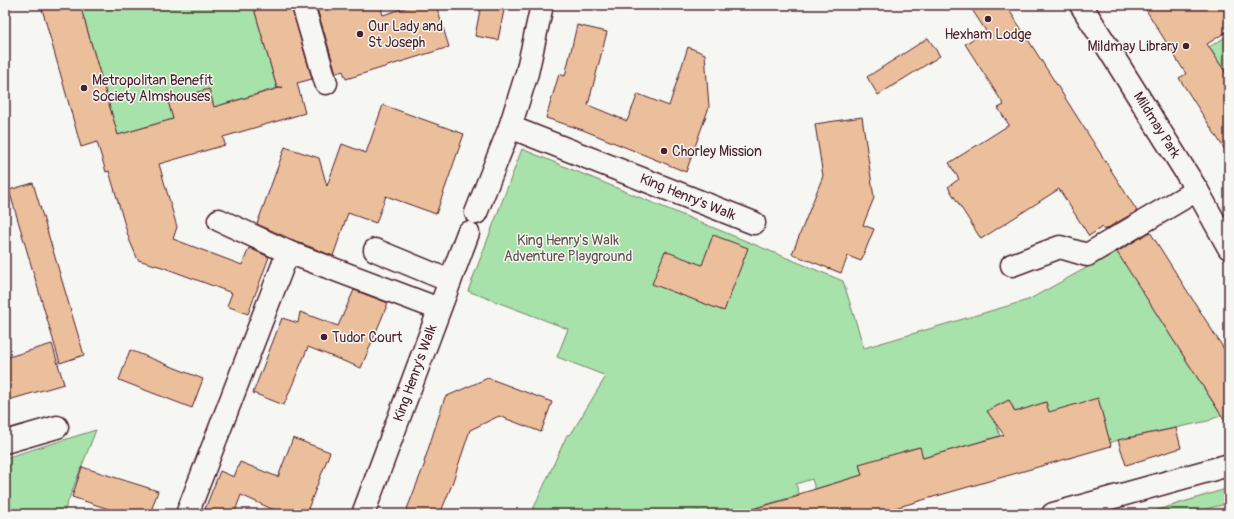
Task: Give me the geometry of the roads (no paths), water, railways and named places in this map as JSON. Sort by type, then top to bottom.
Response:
[{"type":"street","points":[[303,5],[326,83]]},
{"type":"street","points":[[476,212],[510,127],[526,72],[542,5]]},
{"type":"street","name":"Mildmay Park","points":[[1081,5],[1197,190],[1229,248]]},
{"type":"street","name":"King Henry's Walk","points":[[510,127],[754,223]]},
{"type":"street","points":[[1012,265],[1060,247],[1087,255],[1197,190]]},
{"type":"street","points":[[219,220],[288,252],[439,309]]},
{"type":"street","name":"King Henry's Walk","points":[[363,514],[468,232]]},
{"type":"street","points":[[375,250],[450,280]]},
{"type":"street","points":[[187,514],[288,252]]},
{"type":"street","points":[[5,442],[57,427]]},
{"type":"street","points":[[1053,514],[1229,465]]},
{"type":"place","name":"Hexham Lodge","points":[[988,19]]},
{"type":"place","name":"Our Lady and St Joseph","points":[[360,34]]},
{"type":"place","name":"Mildmay Library","points":[[1186,46]]},
{"type":"place","name":"Metropolitan Benefit Society Almshouses","points":[[84,88]]},
{"type":"place","name":"Chorley Mission","points":[[664,151]]},
{"type":"place","name":"Tudor Court","points":[[324,337]]},
{"type":"park label","name":"King Henry's Walk Adventure Playground","points":[[568,248]]}]
